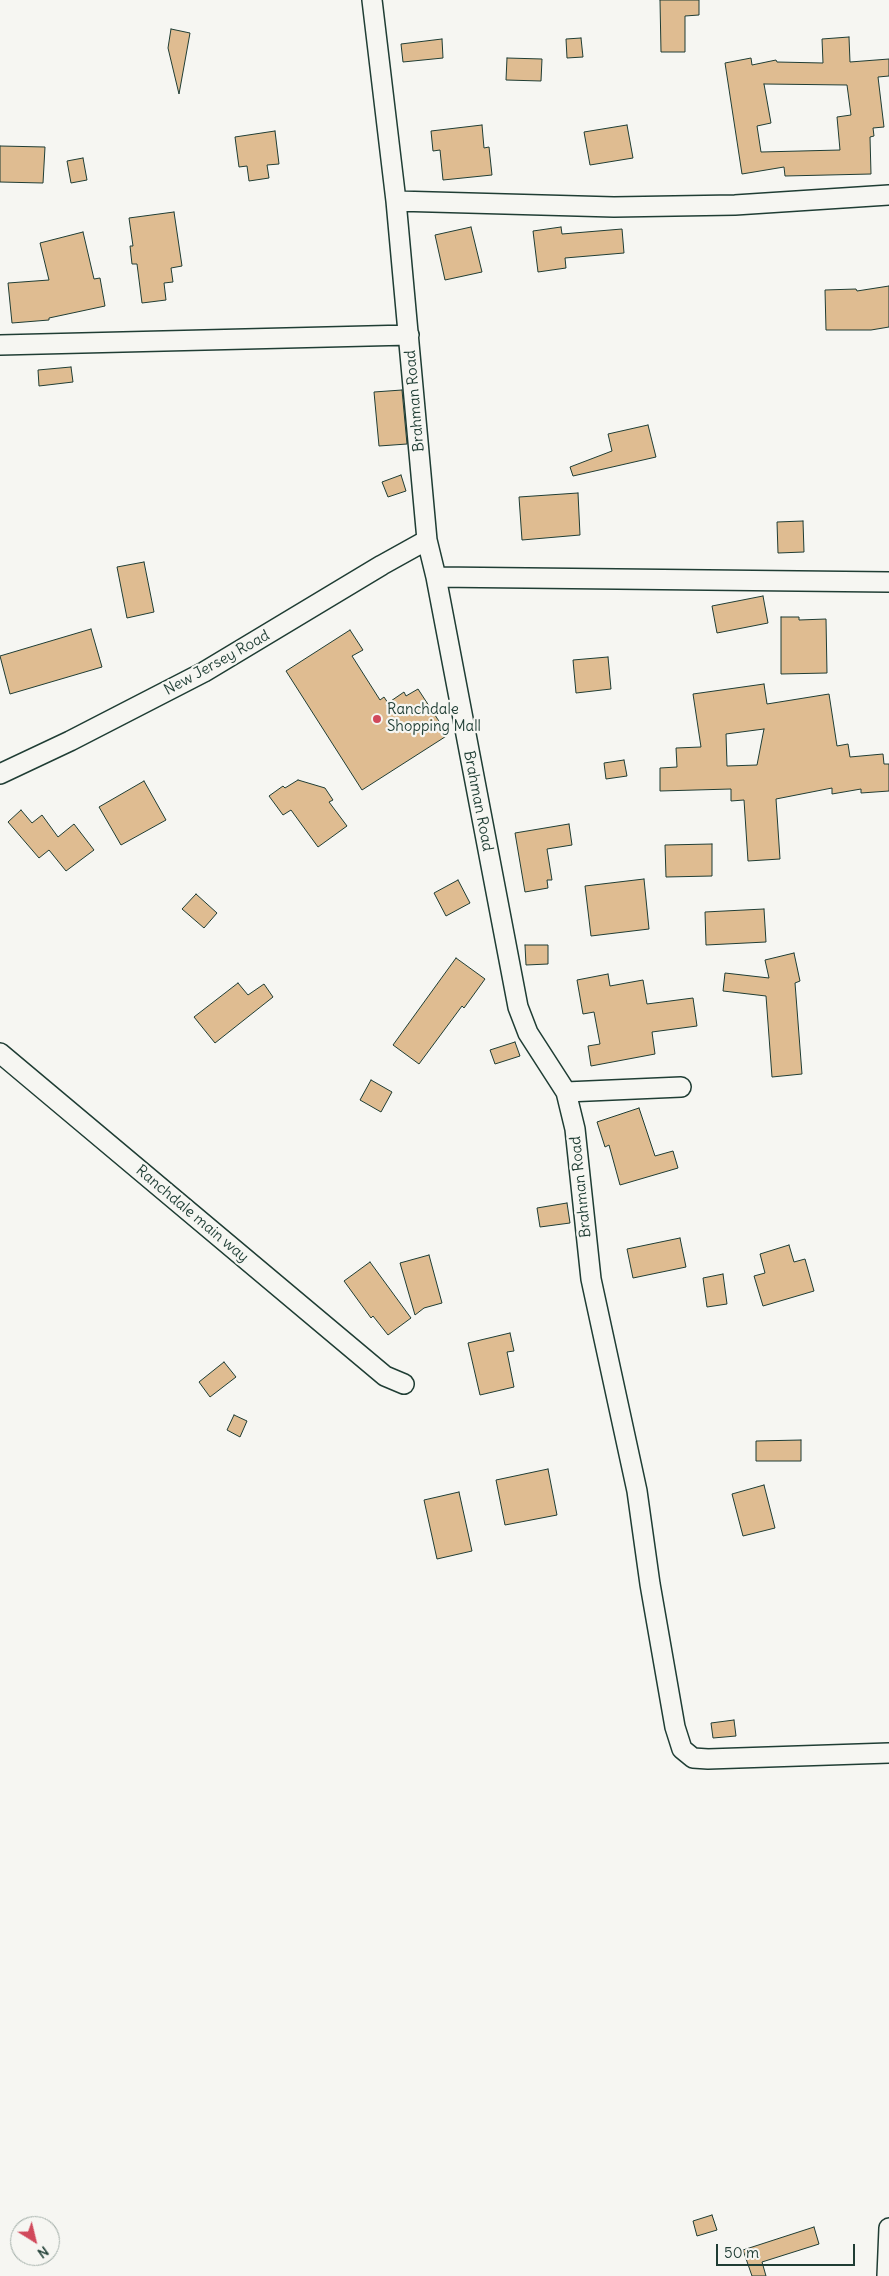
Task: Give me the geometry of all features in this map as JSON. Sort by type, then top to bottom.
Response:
[{"type":"street","name":"Brahman Road","points":[[372,0],[396,201],[427,540],[436,577],[518,1007],[528,1034],[566,1092],[574,1129],[591,1278],[636,1491],[674,1727],[682,1749],[693,1758],[888,1754]]},
{"type":"street","points":[[396,201],[614,207],[735,205],[889,195]]},
{"type":"street","points":[[0,345],[409,335]]},
{"type":"street","name":"New Jersey Road","points":[[0,774],[70,741],[204,672],[382,564],[427,540]]},
{"type":"street","points":[[436,577],[889,582]]},
{"type":"street","name":"Ranchdale main way","points":[[0,1052],[385,1376],[404,1384]]},
{"type":"street","points":[[566,1092],[681,1087]]},
{"type":"street","points":[[887,2276],[889,2228]]},
{"type":"building","points":[[660,0],[699,0],[699,15],[685,16],[685,52],[661,52]]},
{"type":"building","points":[[171,29],[190,33],[179,94],[168,48]]},
{"type":"building","points":[[849,37],[850,62],[889,59],[889,76],[878,77],[884,127],[873,128],[874,136],[870,137],[871,174],[785,176],[784,167],[742,174],[725,63],[751,58],[752,65],[776,60],[777,62],[823,63],[822,39]],"holes":[[[764,84],[847,85],[851,115],[837,117],[840,150],[761,152],[757,126],[771,123]]]},
{"type":"building","points":[[581,38],[583,57],[567,58],[566,39]]},
{"type":"building","points":[[442,39],[443,58],[403,62],[401,44]]},
{"type":"building","points":[[507,58],[542,59],[541,81],[506,80]]},
{"type":"building","points":[[482,125],[484,148],[489,147],[492,175],[443,180],[440,150],[433,151],[431,131]]},
{"type":"building","points":[[627,125],[633,158],[590,165],[584,132]]},
{"type":"building","points":[[275,131],[279,164],[267,165],[269,178],[249,181],[247,166],[239,167],[235,137]]},
{"type":"building","points":[[0,146],[45,147],[43,183],[0,182]]},
{"type":"building","points":[[83,158],[87,180],[71,183],[67,161]]},
{"type":"building","points":[[174,212],[182,266],[171,268],[173,282],[164,283],[166,300],[142,303],[137,264],[132,264],[130,246],[133,246],[129,218]]},
{"type":"building","points":[[471,227],[482,272],[445,280],[435,235]]},
{"type":"building","points":[[561,227],[562,234],[622,229],[624,253],[565,258],[566,268],[538,272],[533,231]]},
{"type":"building","points":[[83,232],[94,279],[100,278],[105,306],[49,318],[49,320],[12,323],[8,283],[49,280],[40,243]]},
{"type":"building","points":[[889,286],[889,327],[871,330],[826,330],[825,290],[856,289],[857,291]]},
{"type":"building","points":[[71,367],[73,382],[39,386],[38,370]]},
{"type":"building","points":[[402,390],[407,444],[379,446],[374,392]]},
{"type":"building","points":[[648,425],[656,457],[573,476],[570,467],[612,451],[608,434]]},
{"type":"building","points":[[401,475],[406,491],[388,497],[382,482]]},
{"type":"building","points":[[578,493],[580,535],[522,540],[519,497]]},
{"type":"building","points":[[803,521],[804,552],[778,553],[777,522]]},
{"type":"building","points":[[144,562],[154,612],[127,618],[117,567]]},
{"type":"building","points":[[763,596],[768,623],[717,633],[712,606]]},
{"type":"building","points":[[781,617],[799,617],[799,620],[826,619],[827,673],[781,674]]},
{"type":"building","points":[[91,629],[102,667],[10,694],[0,656]]},
{"type":"building","name":"Ranchdale Shopping Mall","points":[[350,630],[363,650],[352,656],[380,700],[384,697],[388,703],[404,692],[406,696],[418,689],[448,735],[362,790],[286,671]]},
{"type":"building","points":[[608,657],[611,689],[576,693],[573,660]]},
{"type":"building","points":[[764,684],[767,704],[829,694],[837,746],[848,744],[850,757],[883,754],[884,764],[889,764],[889,791],[861,793],[861,789],[832,794],[832,788],[776,799],[780,859],[748,861],[744,800],[731,801],[731,789],[660,791],[660,768],[677,767],[676,748],[701,747],[693,694]],"holes":[[[764,729],[757,765],[727,766],[726,734]]]},
{"type":"building","points":[[624,760],[627,776],[606,779],[604,763]]},
{"type":"building","points":[[298,780],[325,788],[333,800],[329,802],[347,826],[318,847],[291,810],[283,815],[269,796],[283,786],[285,788]]},
{"type":"building","points":[[144,781],[166,820],[121,845],[99,807]]},
{"type":"building","points":[[21,810],[32,823],[42,815],[58,837],[74,824],[94,850],[66,871],[49,850],[39,858],[8,822]]},
{"type":"building","points":[[569,824],[572,845],[547,849],[552,880],[547,880],[548,888],[525,892],[515,833]]},
{"type":"building","points":[[712,844],[712,876],[666,877],[665,845]]},
{"type":"building","points":[[644,879],[649,929],[591,936],[585,886]]},
{"type":"building","points":[[458,880],[470,903],[446,916],[434,893]]},
{"type":"building","points":[[196,894],[217,913],[204,928],[182,909]]},
{"type":"building","points":[[764,909],[766,942],[706,945],[705,912]]},
{"type":"building","points":[[525,945],[548,945],[548,964],[526,965]]},
{"type":"building","points":[[794,953],[800,981],[795,983],[802,1074],[772,1077],[766,996],[723,991],[725,973],[769,978],[765,960]]},
{"type":"building","points":[[456,958],[485,979],[464,1008],[462,1006],[419,1064],[393,1045]]},
{"type":"building","points":[[608,974],[610,986],[643,980],[647,1004],[693,998],[697,1026],[652,1032],[655,1054],[591,1066],[588,1046],[600,1044],[594,1012],[583,1014],[577,980]]},
{"type":"building","points":[[238,983],[248,995],[264,984],[273,997],[215,1043],[194,1017]]},
{"type":"building","points":[[515,1042],[520,1056],[495,1064],[490,1050]]},
{"type":"building","points":[[371,1080],[392,1092],[381,1112],[360,1100]]},
{"type":"building","points":[[639,1108],[655,1156],[673,1151],[678,1168],[620,1185],[609,1145],[605,1147],[597,1122]]},
{"type":"building","points":[[567,1203],[570,1223],[540,1227],[537,1208]]},
{"type":"building","points":[[680,1238],[686,1267],[633,1278],[627,1249]]},
{"type":"building","points":[[789,1245],[794,1262],[805,1259],[814,1291],[763,1306],[754,1276],[765,1273],[760,1254]]},
{"type":"building","points":[[429,1255],[442,1303],[424,1308],[415,1315],[400,1263]]},
{"type":"building","points":[[370,1262],[411,1318],[388,1335],[373,1316],[371,1318],[344,1281]]},
{"type":"building","points":[[723,1274],[727,1304],[707,1307],[703,1278]]},
{"type":"building","points":[[510,1333],[514,1351],[507,1352],[514,1387],[480,1395],[468,1343]]},
{"type":"building","points":[[224,1362],[236,1377],[210,1397],[199,1382]]},
{"type":"building","points":[[234,1415],[247,1421],[240,1437],[227,1430]]},
{"type":"building","points":[[801,1440],[801,1461],[756,1461],[756,1441]]},
{"type":"building","points":[[548,1469],[557,1515],[505,1525],[496,1480]]},
{"type":"building","points":[[764,1485],[775,1528],[743,1536],[732,1494]]},
{"type":"building","points":[[459,1492],[472,1551],[437,1559],[424,1500]]},
{"type":"building","points":[[734,1720],[736,1736],[713,1738],[711,1723]]},
{"type":"building","points":[[712,2215],[717,2230],[697,2236],[693,2221]]},
{"type":"building","points":[[814,2227],[819,2244],[762,2262],[766,2276],[752,2276],[743,2250]]},
{"type":"place","name":"Ranchdale Shopping Mall","points":[[377,719]]}]
